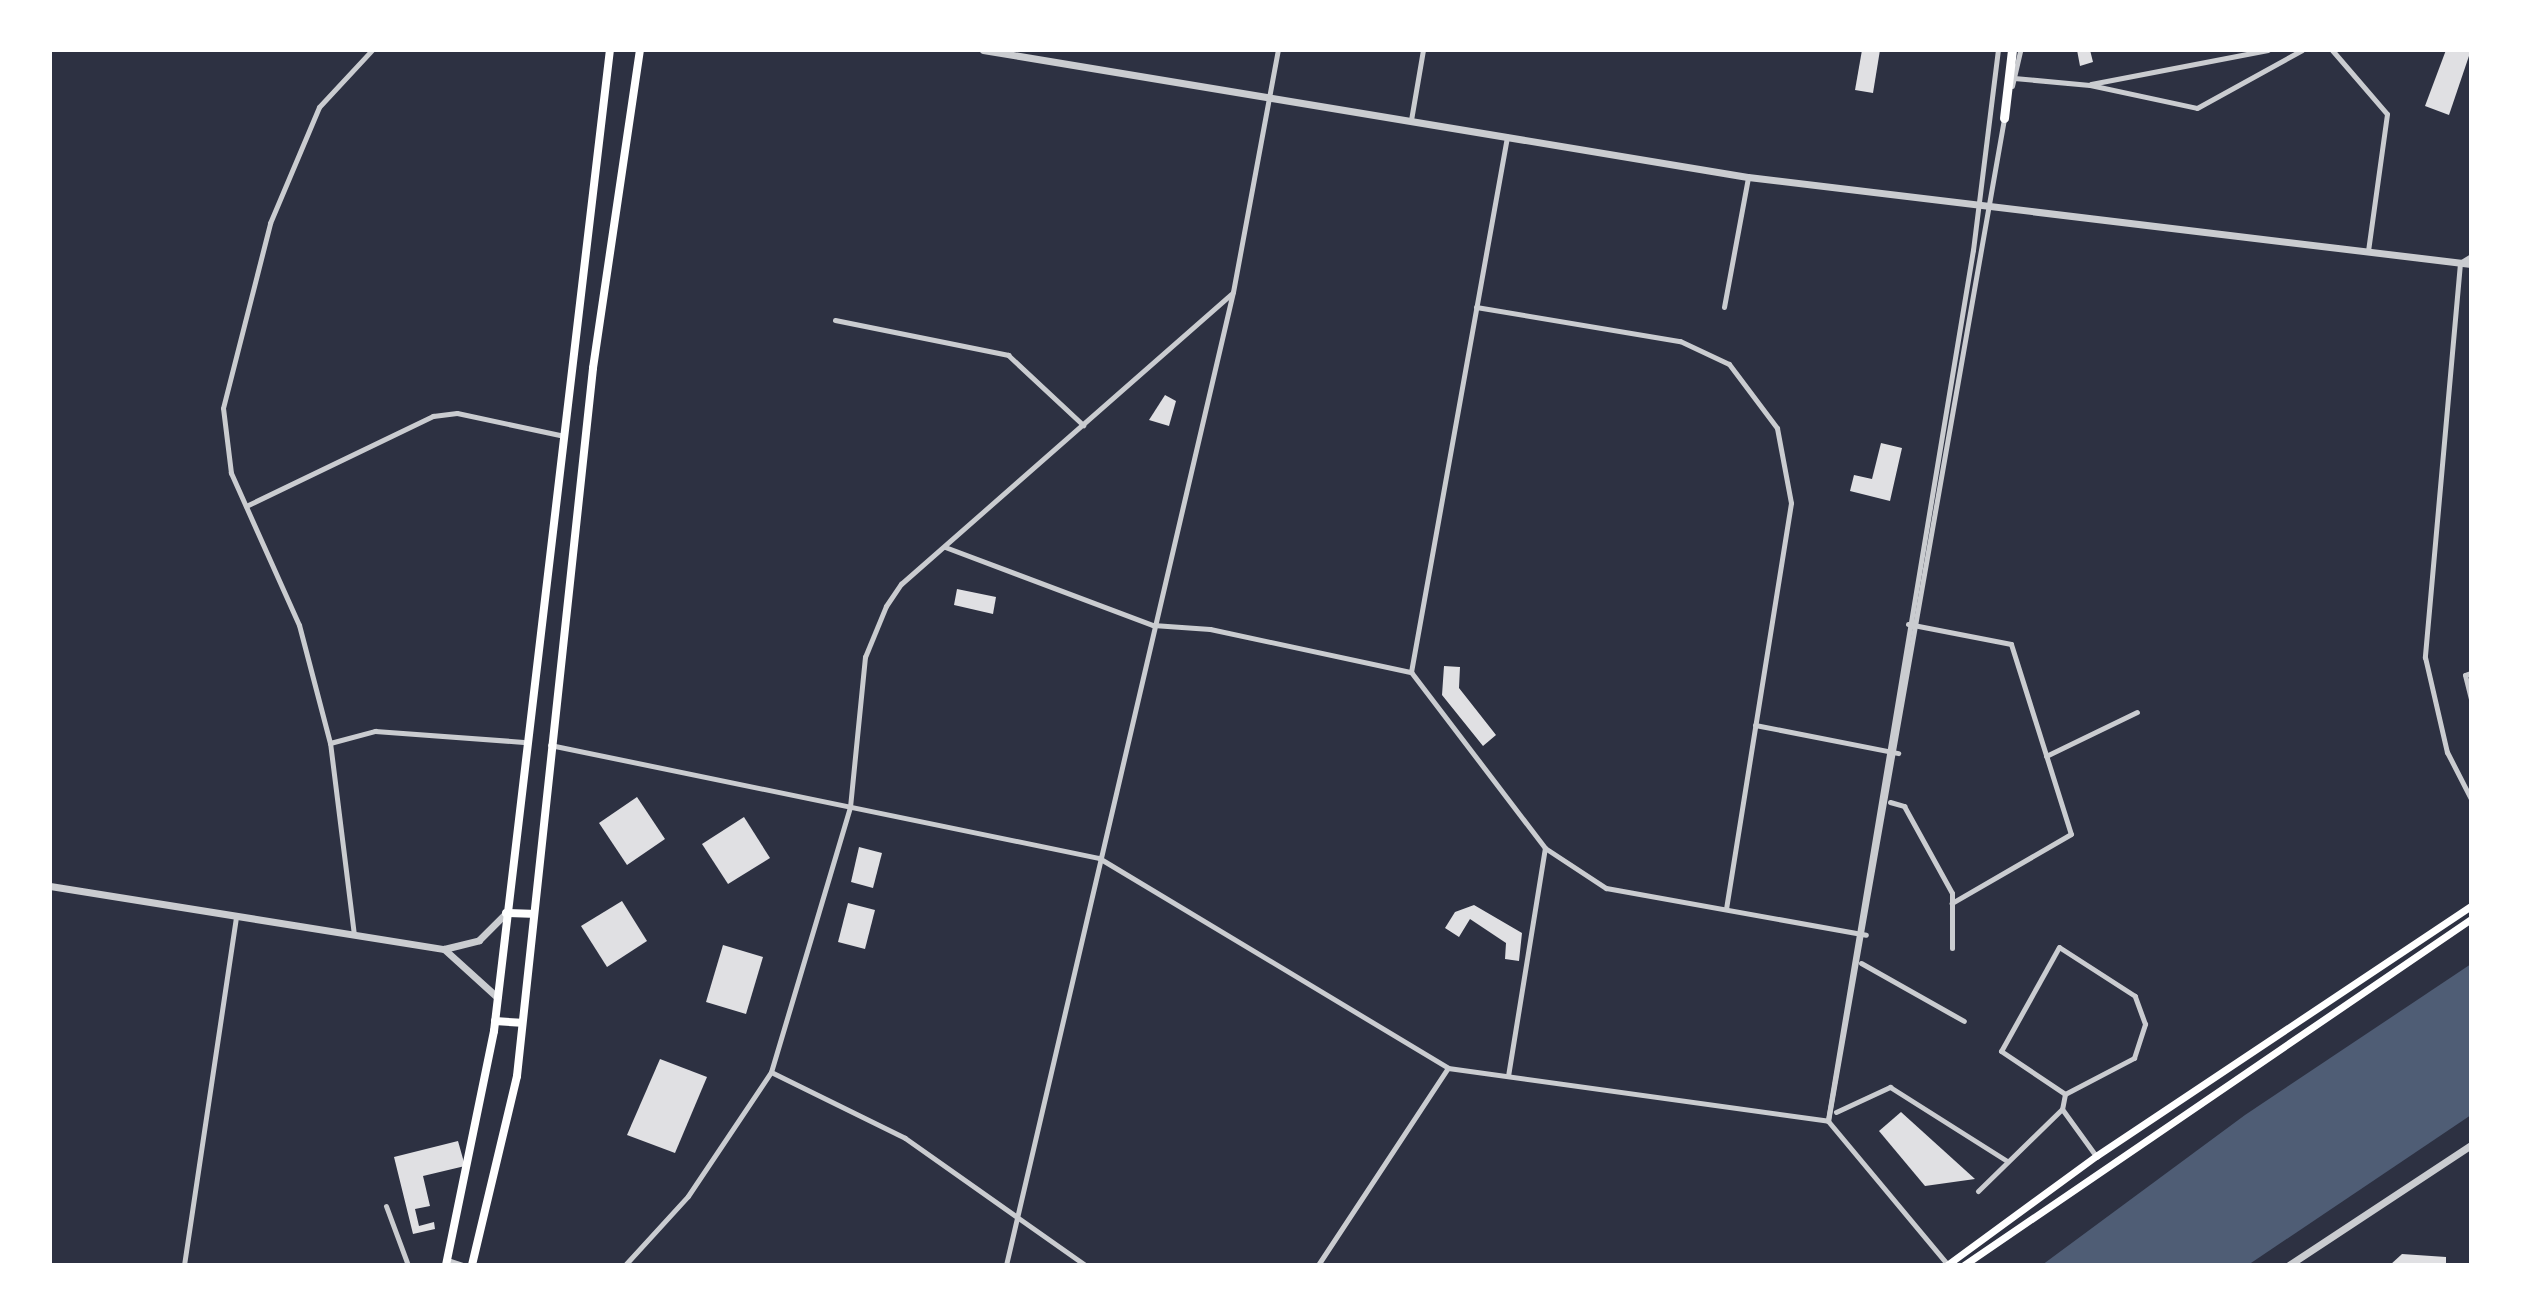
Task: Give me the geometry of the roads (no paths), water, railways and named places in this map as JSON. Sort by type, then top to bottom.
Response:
[{"type":"highway","points":[[2004,118],[2012,50]]},
{"type":"main road","points":[[447,1262],[495,1021],[560,435],[610,50]]},
{"type":"main road","points":[[472,1265],[506,1130],[521,1023],[549,745],[640,50]]},
{"type":"main road","points":[[1947,1265],[2096,1156],[2471,906]]},
{"type":"main road","points":[[506,913],[530,914]]},
{"type":"main road","points":[[1964,1265],[2471,919]]},
{"type":"main road","points":[[495,1021],[521,1023]]},
{"type":"street","points":[[354,935],[330,743],[299,625],[246,506],[223,441],[223,408],[270,223],[319,107],[372,50]]},
{"type":"street","points":[[983,50],[1748,177],[1977,209],[2471,264]]},
{"type":"street","points":[[1006,1265],[1233,292],[1278,50]]},
{"type":"street","points":[[1411,120],[1423,50]]},
{"type":"street","points":[[1828,1121],[1886,749],[1977,209],[1998,50]]},
{"type":"street","points":[[1835,1113],[1920,627],[2004,118],[2020,50]]},
{"type":"street","points":[[2090,85],[2268,50]]},
{"type":"street","points":[[2014,78],[2090,85],[2197,108],[2302,50]]},
{"type":"street","points":[[2332,50],[2387,114],[2368,252]]},
{"type":"street","points":[[1411,672],[1507,137]]},
{"type":"street","points":[[1724,307],[1748,177]]},
{"type":"street","points":[[2460,263],[2471,256]]},
{"type":"street","points":[[2460,263],[2425,657],[2447,752],[2471,799]]},
{"type":"street","points":[[625,1265],[688,1196],[771,1072],[850,807],[874,633],[901,584],[1233,292]]},
{"type":"street","points":[[1476,307],[1680,341],[1729,364],[1777,428],[1791,503],[1726,909]]},
{"type":"street","points":[[835,320],[1008,355],[1083,425]]},
{"type":"street","points":[[246,506],[433,416],[457,413],[560,435]]},
{"type":"street","points":[[945,547],[1153,625],[1210,629],[1411,672],[1545,848],[1606,888],[1866,935]]},
{"type":"street","points":[[1908,624],[2011,644],[2071,834],[1952,903]]},
{"type":"street","points":[[2471,673],[2465,675],[2471,699]]},
{"type":"street","points":[[2046,756],[2137,712]]},
{"type":"street","points":[[1755,725],[1898,753]]},
{"type":"street","points":[[330,743],[375,731],[524,742]]},
{"type":"street","points":[[549,745],[1099,858],[1448,1068],[1828,1121],[1947,1265]]},
{"type":"street","points":[[1890,802],[1904,806],[1952,903],[1952,948]]},
{"type":"street","points":[[1508,1076],[1545,848]]},
{"type":"street","points":[[50,886],[444,949],[479,940],[506,913]]},
{"type":"street","points":[[184,1265],[236,915]]},
{"type":"street","points":[[2059,947],[2135,996],[2145,1024],[2134,1058],[2065,1094],[2001,1051],[2059,947]]},
{"type":"street","points":[[444,949],[497,997]]},
{"type":"street","points":[[1861,963],[1964,1021]]},
{"type":"street","points":[[1318,1265],[1448,1068]]},
{"type":"street","points":[[771,1072],[905,1138],[1018,1213],[1085,1265]]},
{"type":"street","points":[[1828,1121],[1835,1113],[1890,1087],[2007,1161]]},
{"type":"street","points":[[1978,1191],[2062,1109],[2065,1094]]},
{"type":"street","points":[[2062,1109],[2096,1156]]},
{"type":"street","points":[[2289,1265],[2471,1145]]},
{"type":"street","points":[[386,1206],[408,1265]]},
{"type":"street","points":[[447,1262],[462,1265]]},
{"type":"water","points":[[2471,964],[2471,1115],[2248,1265],[2042,1265],[2245,1115]]}]
